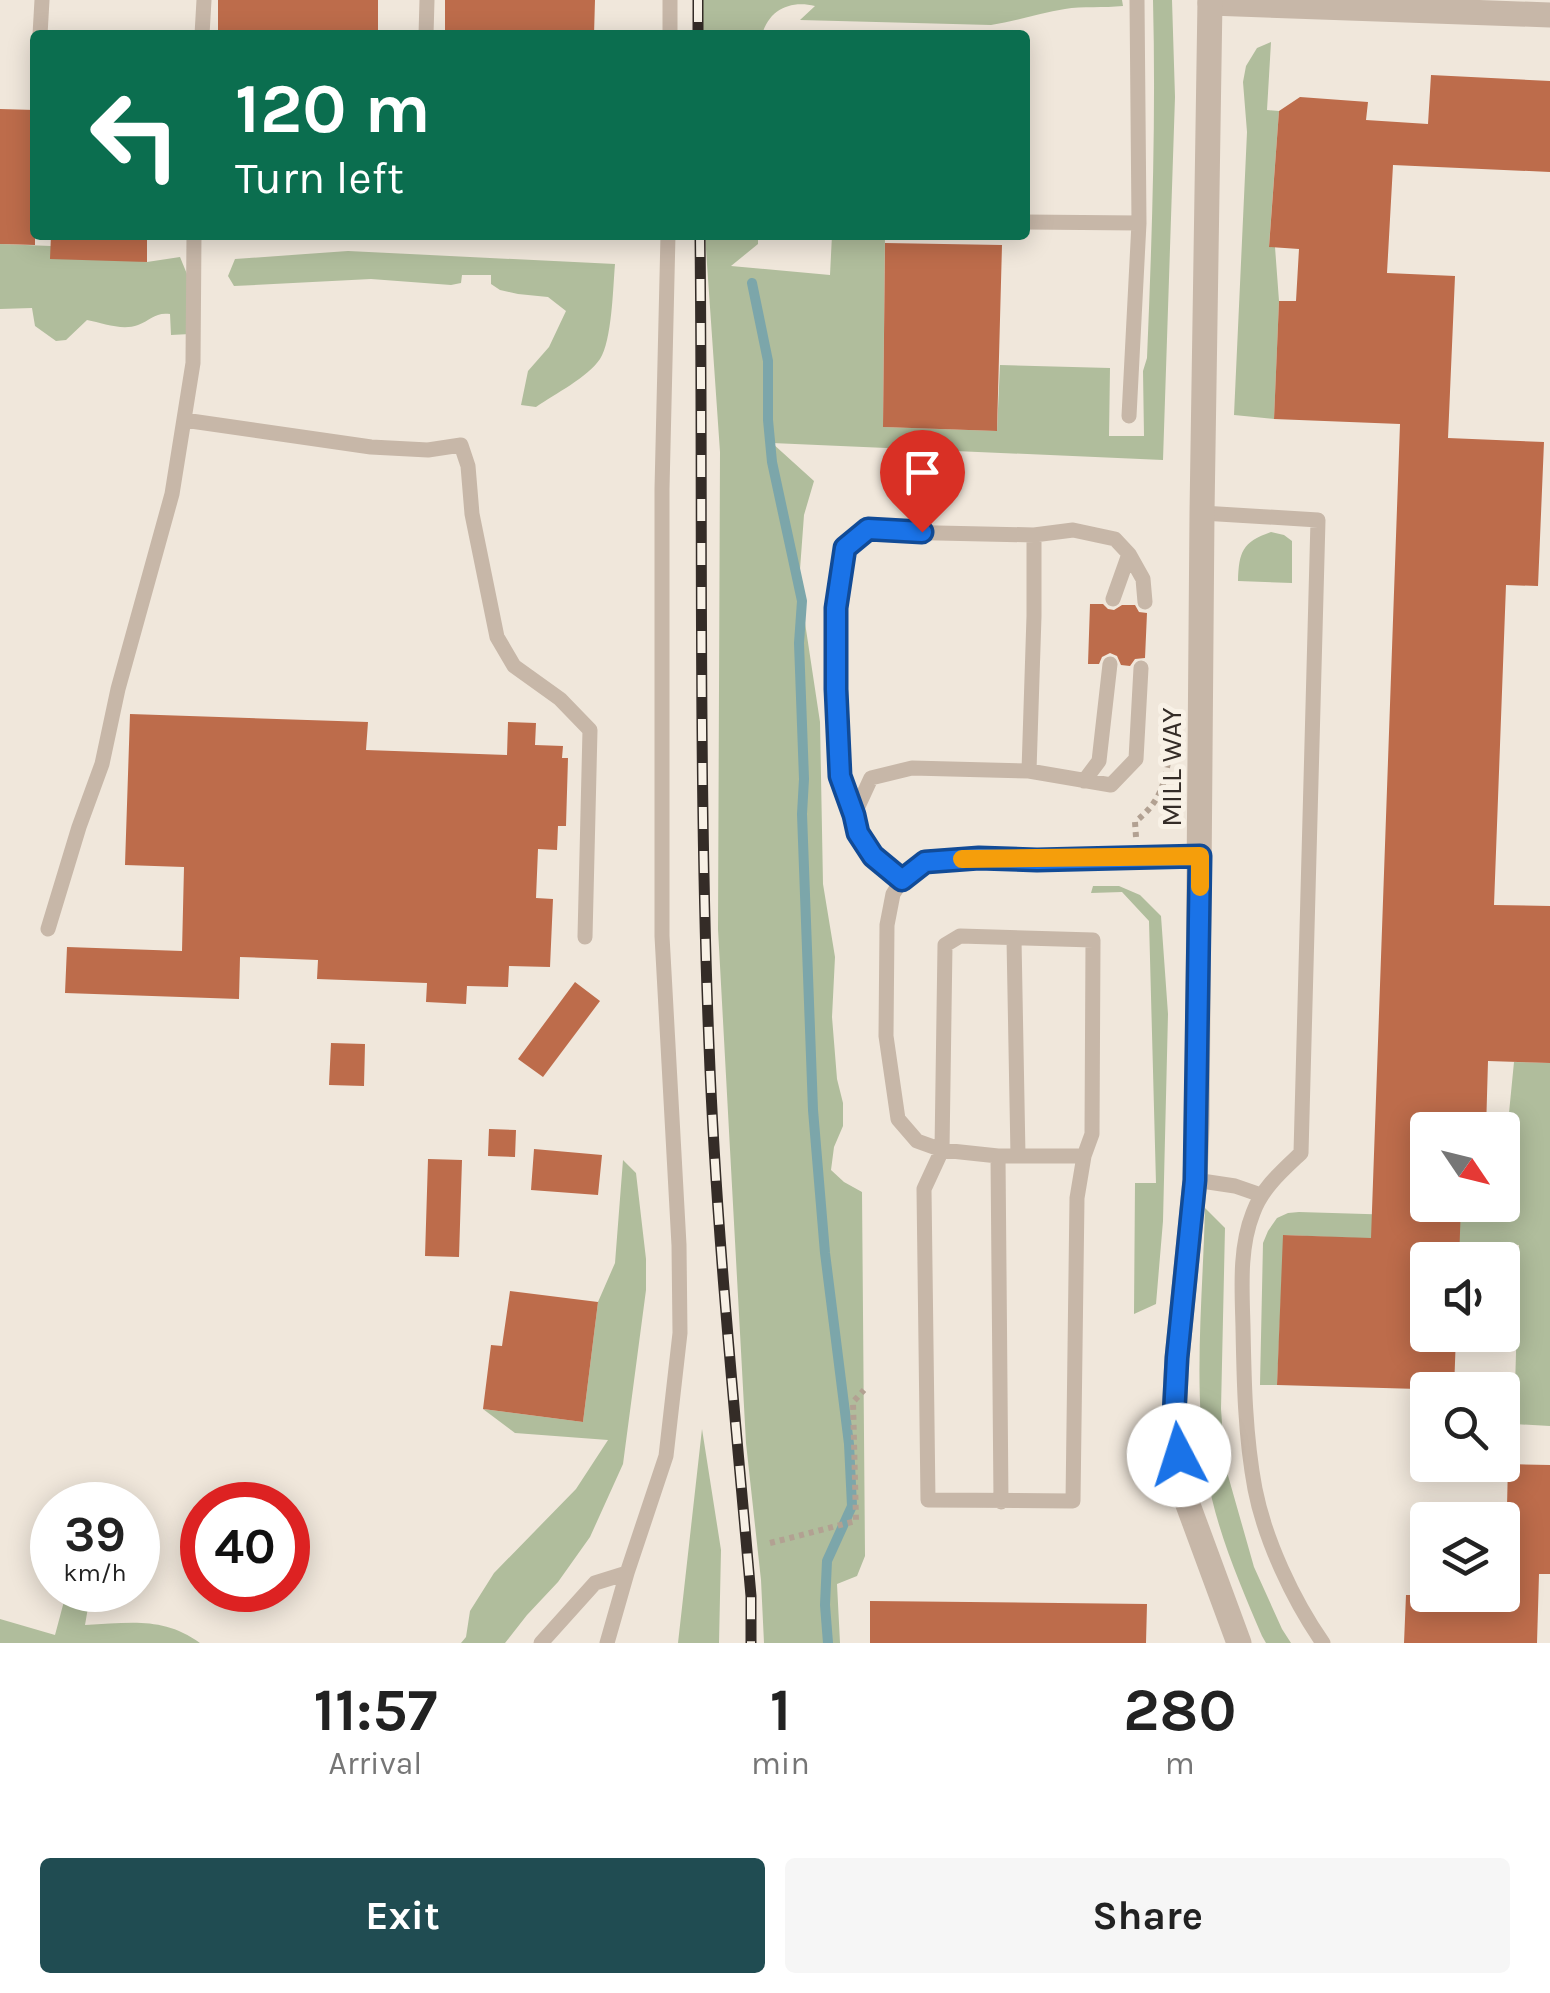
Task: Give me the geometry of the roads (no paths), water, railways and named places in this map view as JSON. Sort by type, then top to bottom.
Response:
[{"type":"street","points":[[1210,2],[1550,15]]},
{"type":"street","name":"MILL WAY","points":[[1210,2],[1195,1180],[1174,1416],[1184,1494],[1239,1643]]},
{"type":"lane","points":[[40,30],[42,0]]},
{"type":"lane","points":[[202,30],[204,0]]},
{"type":"lane","points":[[426,30],[427,0]]},
{"type":"lane","points":[[670,0],[670,30]]},
{"type":"lane","points":[[1129,416],[1139,223],[1137,0]]},
{"type":"lane","points":[[1030,222],[1139,223]]},
{"type":"lane","points":[[48,929],[102,764],[118,689],[172,494],[193,363],[194,240]]},
{"type":"lane","points":[[607,1643],[666,1456],[680,1333],[662,936],[662,489],[668,240]]},
{"type":"lane","points":[[184,420],[371,447],[428,450],[461,445],[468,466],[472,514],[497,637],[514,666],[560,699],[590,730],[586,937]]},
{"type":"lane","points":[[1202,513],[1318,520],[1301,1153],[1261,1195],[1253,1213],[1244,1242],[1242,1291],[1244,1388],[1255,1490],[1270,1540],[1304,1616],[1323,1643]]},
{"type":"lane","points":[[902,880],[873,856],[858,833],[840,776],[836,608],[845,548],[868,529],[1034,535],[1073,530],[1116,539],[1143,579],[1145,602]]},
{"type":"lane","points":[[1029,771],[1034,535]]},
{"type":"lane","points":[[1113,599],[1129,554]]},
{"type":"lane","points":[[1084,782],[1099,761],[1110,664]]},
{"type":"lane","points":[[854,815],[872,778],[912,768],[1029,771],[1111,785],[1136,759],[1141,668]]},
{"type":"lane","points":[[1084,1156],[998,1156],[942,1150],[917,1142],[898,1119],[886,1036],[887,925],[894,894],[902,880],[925,862],[1200,856]]},
{"type":"lane","points":[[960,936],[1093,940],[1092,1134],[1077,1198],[1073,1500],[928,1500],[924,1189],[942,1150],[945,946],[960,936]]},
{"type":"lane","points":[[1014,939],[1018,1156]]},
{"type":"lane","points":[[998,1156],[1001,1502]]},
{"type":"lane","points":[[1195,1180],[1235,1186],[1261,1195]]},
{"type":"lane","points":[[540,1643],[594,1584],[627,1574]]},
{"type":"waterway","points":[[752,283],[768,361],[772,462],[802,601],[802,814],[813,1110],[825,1253],[849,1444],[852,1506],[827,1561],[828,1643]]},
{"type":"railway","points":[[698,0],[698,30]]},
{"type":"railway","points":[[700,240],[702,741],[709,1045],[721,1252],[751,1596],[751,1643]]}]
